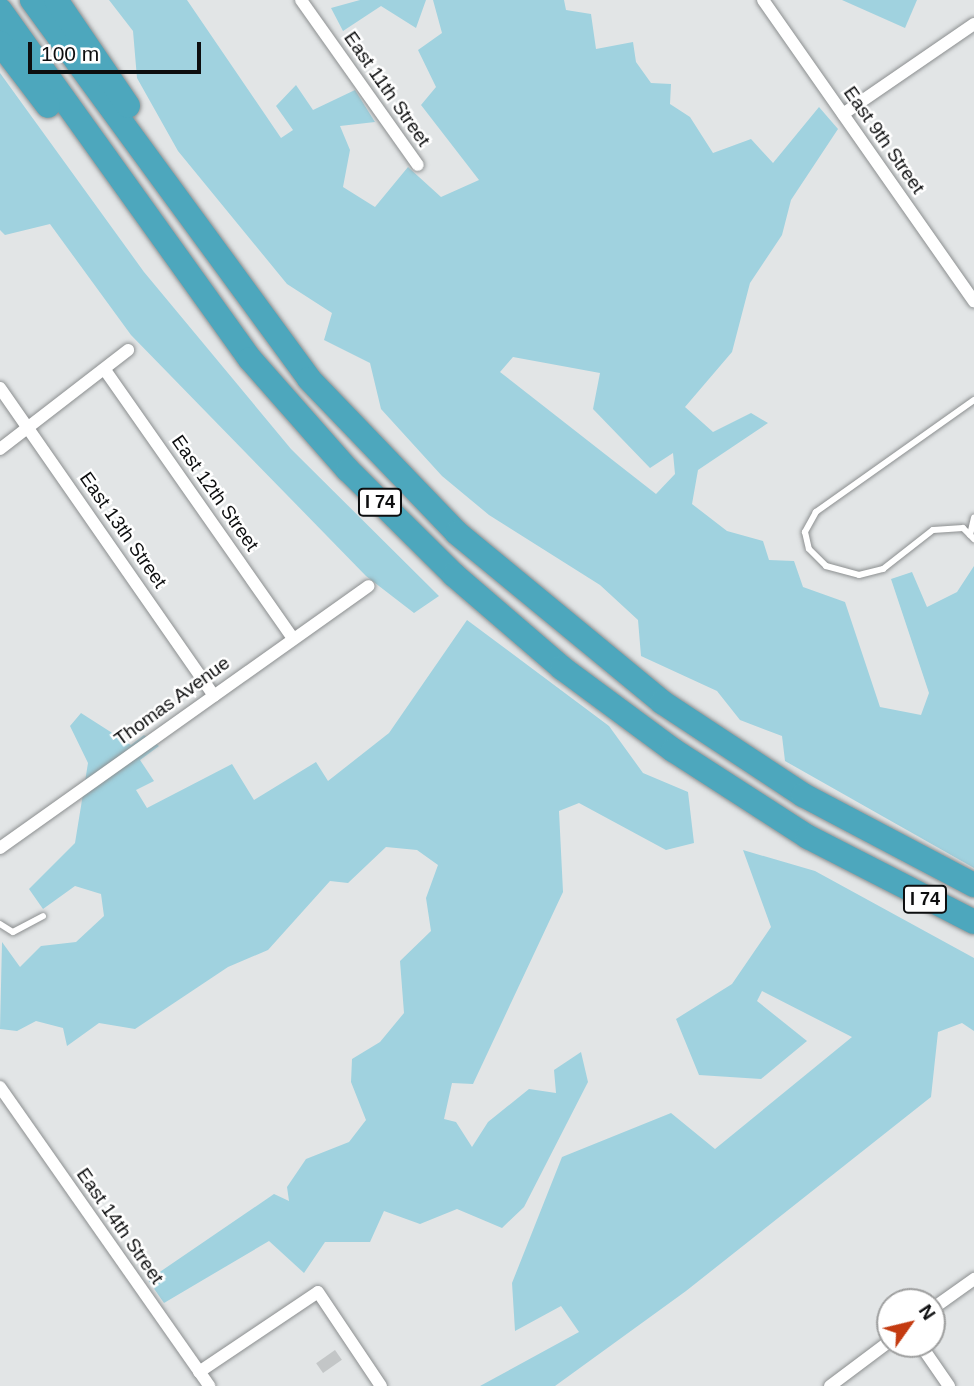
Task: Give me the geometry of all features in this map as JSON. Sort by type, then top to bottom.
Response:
[{"type":"highway","name":"I 74","points":[[32,0],[246,296],[363,438],[457,533],[551,615],[662,702],[803,795],[974,885]]},
{"type":"highway","points":[[56,0],[187,191],[246,296]]},
{"type":"highway","name":"I 74","points":[[0,10],[250,359],[348,470],[444,566],[562,668],[673,750],[808,837],[974,922]]},
{"type":"highway","points":[[0,43],[190,300],[250,359]]},
{"type":"street","name":"East 11th Street","points":[[301,0],[418,166]]},
{"type":"street","name":"East 9th Street","points":[[763,0],[974,302]]},
{"type":"street","points":[[843,114],[974,24]]},
{"type":"street","points":[[0,449],[128,350]]},
{"type":"street","name":"East 12th Street","points":[[105,370],[293,638]]},
{"type":"street","name":"East 13th Street","points":[[0,388],[214,696]]},
{"type":"street","name":"Thomas Avenue","points":[[0,848],[368,586]]},
{"type":"street","name":"East 14th Street","points":[[0,1087],[209,1386]]},
{"type":"street","points":[[946,1300],[974,1279]]},
{"type":"street","points":[[199,1371],[318,1292],[381,1386]]},
{"type":"street","points":[[830,1386],[876,1351]]},
{"type":"street","points":[[930,1358],[949,1386]]},
{"type":"lane","points":[[974,400],[816,512],[805,532],[809,549],[820,561],[839,572],[859,575],[883,569],[933,530],[954,526],[972,537],[974,517]]},
{"type":"lane","points":[[0,924],[13,932],[43,916]]},
{"type":"shaded area","points":[[109,0],[187,0],[281,138],[293,130],[276,106],[296,85],[313,110],[355,90],[375,122],[340,126],[350,150],[343,187],[375,207],[408,167],[441,197],[479,180],[421,105],[436,87],[418,50],[442,33],[433,0],[564,0],[566,10],[591,14],[596,49],[633,42],[636,62],[651,83],[671,84],[670,104],[690,117],[713,153],[751,139],[773,163],[819,107],[838,129],[791,200],[782,235],[750,283],[732,352],[685,407],[713,432],[751,413],[768,423],[698,470],[692,504],[727,531],[763,541],[769,560],[794,561],[803,587],[845,602],[880,707],[921,715],[929,693],[891,579],[912,572],[927,607],[957,592],[974,566],[974,868],[785,761],[782,736],[740,720],[717,691],[641,656],[638,620],[600,585],[489,515],[442,476],[381,409],[370,363],[324,340],[332,313],[287,284],[178,151],[137,78],[133,31]],"holes":[[[513,357],[600,373],[593,409],[650,468],[673,453],[675,474],[656,494],[500,372]]]},
{"type":"shaded area","points":[[360,0],[426,0],[416,28],[381,6],[343,31],[331,8]]},
{"type":"shaded area","points":[[842,0],[917,0],[905,28]]},
{"type":"shaded area","points":[[0,73],[144,272],[291,449],[439,596],[414,613],[366,576],[131,335],[50,224],[5,235],[0,230]]},
{"type":"shaded area","points":[[467,620],[609,726],[643,773],[688,792],[694,843],[666,850],[579,803],[559,811],[563,892],[473,1084],[452,1083],[444,1119],[456,1122],[472,1147],[488,1122],[529,1089],[556,1093],[554,1070],[581,1052],[588,1082],[524,1207],[502,1228],[457,1209],[420,1224],[384,1211],[370,1242],[325,1242],[304,1273],[269,1241],[164,1303],[148,1280],[274,1194],[289,1201],[287,1187],[306,1159],[349,1142],[366,1120],[351,1082],[352,1059],[380,1042],[404,1013],[400,961],[431,931],[426,898],[438,865],[417,850],[386,847],[348,883],[330,881],[268,950],[228,967],[135,1029],[99,1023],[67,1046],[63,1028],[36,1021],[17,1031],[0,1029],[2,942],[20,967],[41,946],[76,942],[104,916],[101,894],[75,886],[43,909],[29,889],[75,843],[88,763],[70,726],[81,713],[131,745],[144,735],[159,746],[140,760],[154,781],[136,790],[147,808],[232,764],[254,800],[316,762],[328,781],[389,733]]},
{"type":"shaded area","points":[[743,850],[815,871],[974,958],[974,1031],[962,1023],[938,1032],[931,1097],[686,1291],[555,1386],[480,1386],[579,1332],[561,1306],[515,1331],[512,1283],[562,1157],[671,1113],[715,1149],[852,1037],[762,991],[757,1001],[807,1041],[761,1079],[699,1075],[676,1019],[732,984],[771,927]]},
{"type":"building","points":[[335,1350],[342,1360],[323,1373],[316,1363]]}]
